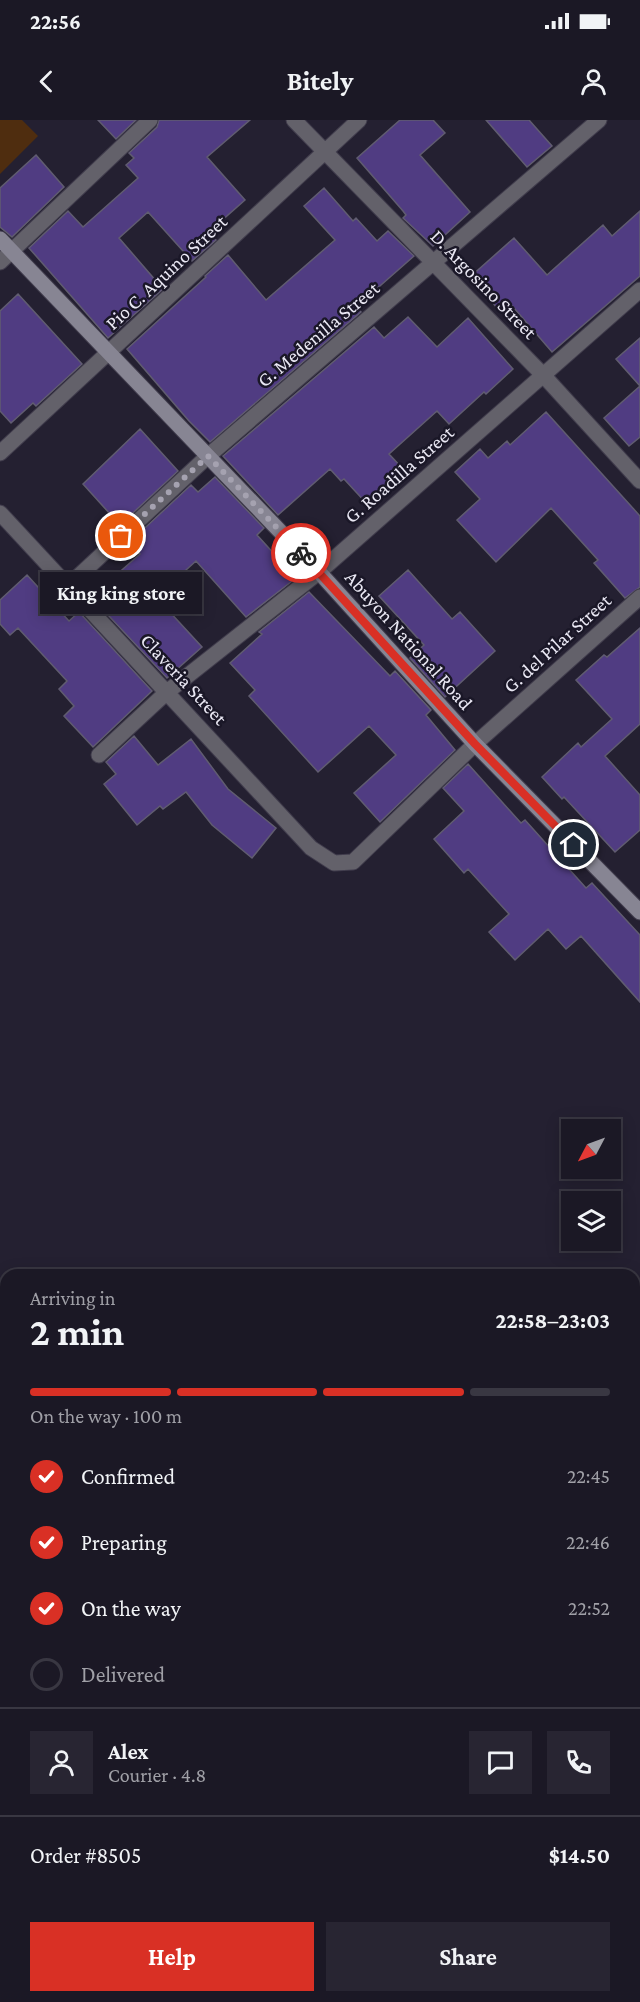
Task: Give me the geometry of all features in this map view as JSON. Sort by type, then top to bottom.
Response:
[{"type":"street","points":[[0,262],[150,120]]},
{"type":"street","name":"D. Argosino Street","points":[[294,120],[544,376],[640,481]]},
{"type":"street","name":"Pio C. Aquino Street","points":[[0,453],[359,120]]},
{"type":"street","name":"G. Medenilla Street","points":[[69,585],[208,456],[434,264],[598,120]]},
{"type":"street","name":"Abuyon National Road","points":[[0,239],[319,572],[475,744],[640,912]]},
{"type":"street","name":"G. Roadilla Street","points":[[99,756],[167,692],[319,572],[640,290]]},
{"type":"street","name":"Claveria Street","points":[[0,513],[311,848]]},
{"type":"street","name":"G. del Pilar Street","points":[[311,848],[334,863],[353,862],[475,744],[640,597]]},
{"type":"shaded area","points":[[0,120],[22,120],[38,136],[0,174]]},
{"type":"building","points":[[98,120],[136,120],[116,139]]},
{"type":"building","points":[[159,120],[250,120],[207,157],[245,200],[210,231],[216,240],[192,261],[148,212],[119,238],[163,289],[108,338],[29,248],[68,211],[83,227],[138,178],[126,165],[134,158],[129,153],[157,127]]},
{"type":"building","points":[[400,120],[433,120],[445,133],[420,155],[470,212],[433,246],[403,218],[406,215],[403,211],[357,158]]},
{"type":"building","points":[[486,120],[529,120],[552,146],[527,167]]},
{"type":"building","points":[[36,155],[64,187],[12,237],[0,227],[0,188]]},
{"type":"building","points":[[324,188],[353,221],[356,218],[377,241],[388,231],[414,256],[356,307],[361,312],[210,442],[127,349],[228,255],[266,300],[335,240],[304,206]]},
{"type":"building","points":[[640,211],[640,276],[552,352],[508,301],[498,309],[470,277],[514,238],[547,275],[603,225],[612,236]]},
{"type":"building","points":[[18,294],[82,364],[36,406],[33,403],[11,423],[0,411],[0,311]]},
{"type":"building","points":[[408,317],[437,347],[468,318],[513,369],[449,424],[437,411],[389,454],[403,469],[367,504],[344,479],[341,481],[330,469],[278,515],[223,456],[374,327],[384,338]]},
{"type":"building","points":[[640,338],[640,386],[616,359]]},
{"type":"building","points":[[640,386],[640,437],[629,446],[604,418]]},
{"type":"building","points":[[546,412],[640,516],[640,587],[625,598],[594,563],[598,560],[551,508],[496,562],[457,520],[480,499],[455,472],[480,449],[488,458],[507,441],[510,445]]},
{"type":"building","points":[[140,429],[178,471],[120,525],[83,484]]},
{"type":"building","points":[[215,477],[264,528],[257,535],[296,578],[246,617],[196,561],[156,597],[202,647],[167,678],[93,599],[100,593],[98,591],[140,554],[134,547],[138,544],[133,539],[191,485],[198,492]]},
{"type":"building","points":[[408,570],[452,619],[460,612],[495,651],[445,697],[410,658],[424,645],[379,596]]},
{"type":"building","points":[[27,575],[69,621],[79,612],[152,691],[93,747],[64,716],[74,706],[59,689],[67,681],[18,628],[10,635],[0,624],[0,600]]},
{"type":"building","points":[[309,592],[390,676],[395,671],[431,710],[426,715],[455,750],[380,822],[354,793],[396,755],[369,726],[318,772],[249,696],[255,690],[230,663],[262,634],[259,632]]},
{"type":"building","points":[[640,628],[640,724],[605,756],[640,795],[640,830],[615,852],[564,797],[562,799],[542,777],[578,743],[581,747],[612,719],[576,680]]},
{"type":"building","points":[[134,736],[158,765],[191,739],[228,789],[276,828],[252,858],[212,825],[186,792],[163,809],[160,806],[137,825],[104,784],[116,774],[106,762]]},
{"type":"building","points":[[468,764],[521,823],[525,820],[586,888],[592,883],[640,935],[640,1002],[581,936],[566,949],[548,929],[515,960],[489,932],[509,914],[468,869],[464,873],[434,839],[464,811],[443,788]]},
{"type":"way so far","points":[[121,536],[208,456],[301,553]]},
{"type":"place","name":"King king store","points":[[121,536]]},
{"type":"route","points":[[301,553],[475,744],[574,845]]}]
